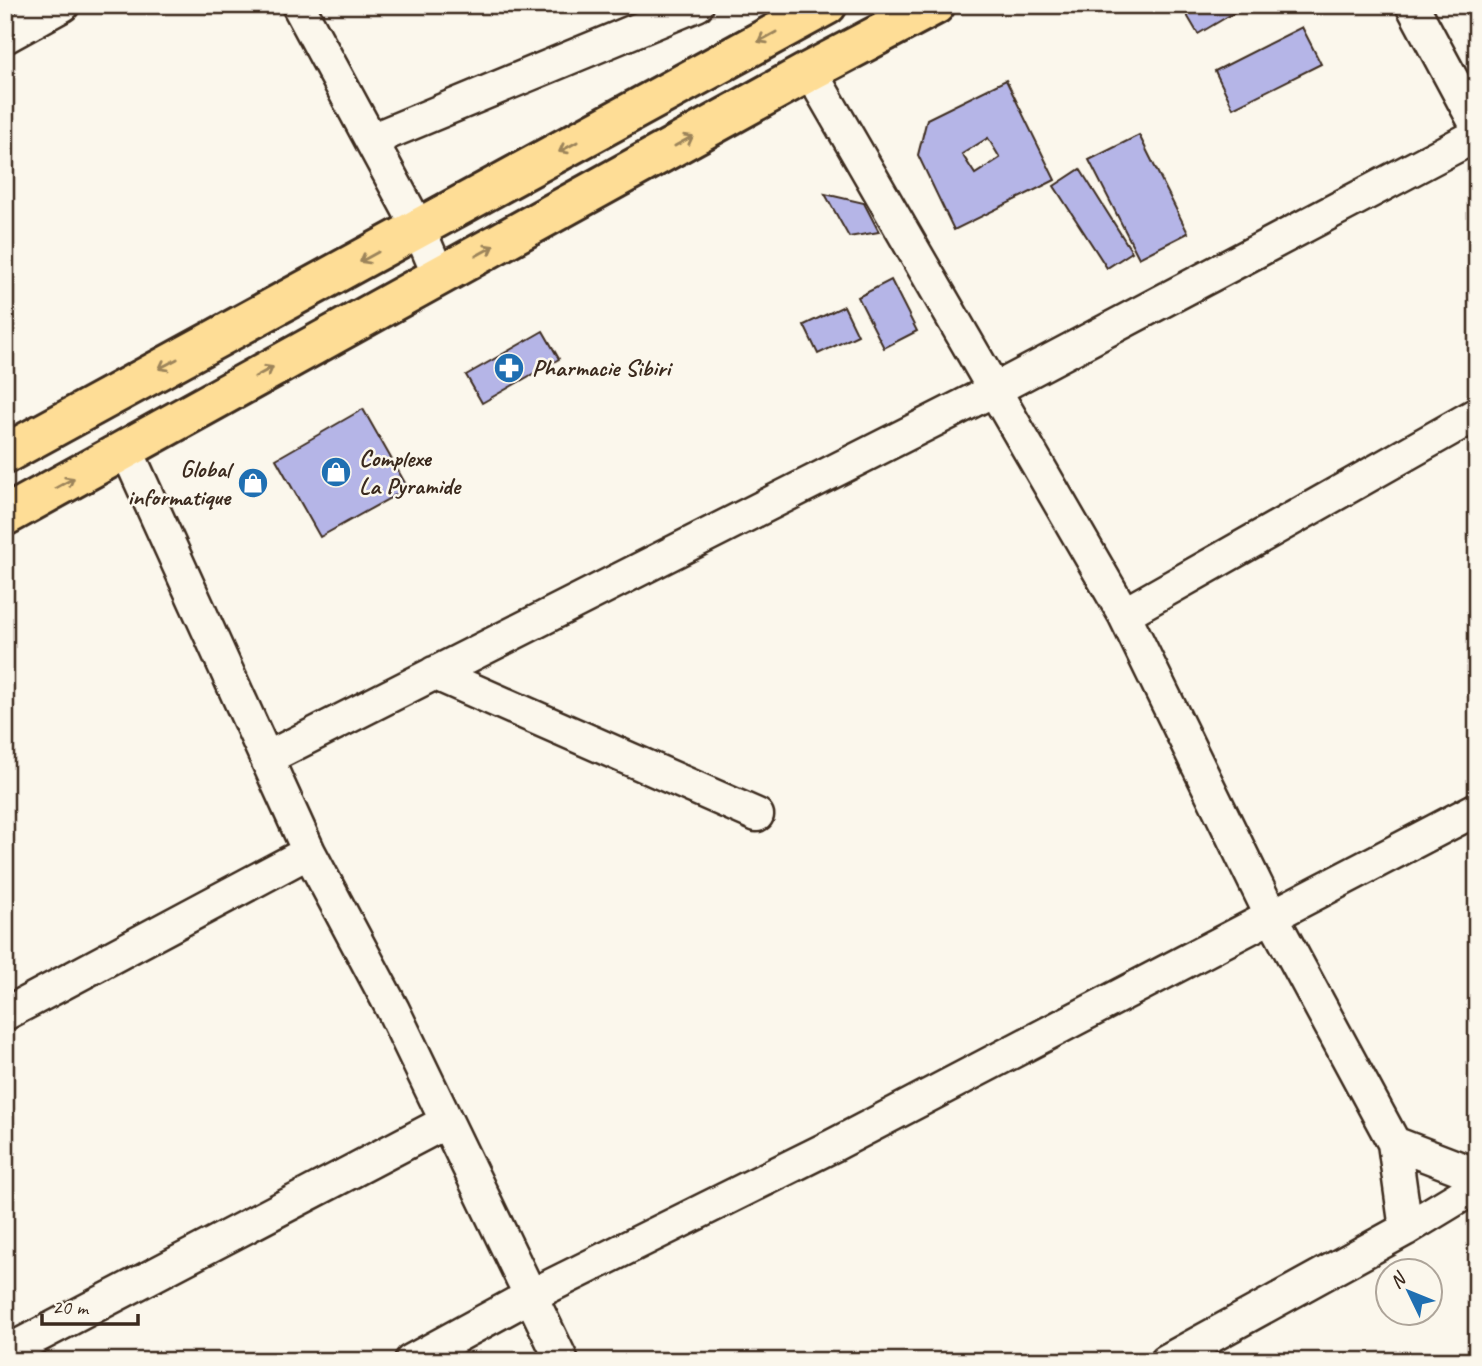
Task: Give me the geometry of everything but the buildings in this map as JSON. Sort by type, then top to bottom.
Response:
[{"type":"highway","points":[[5,454],[827,5]]},
{"type":"highway","points":[[5,516],[810,71],[936,5]]},
{"type":"street","points":[[5,37],[63,5]]},
{"type":"street","points":[[298,5],[419,229],[439,276]]},
{"type":"street","points":[[371,140],[697,5]]},
{"type":"street","points":[[1412,5],[1477,127]]},
{"type":"street","points":[[810,71],[1124,614],[1271,915],[1394,1143],[1406,1229]]},
{"type":"street","points":[[267,758],[994,390],[1477,135]]},
{"type":"street","points":[[1124,614],[1477,414]]},
{"type":"street","points":[[126,449],[309,852],[393,1010],[562,1361]]},
{"type":"street","points":[[434,673],[757,815]]},
{"type":"street","points":[[411,1361],[530,1296],[834,1145],[1477,809]]},
{"type":"street","points":[[5,1014],[309,852]]},
{"type":"street","points":[[5,1353],[446,1122]]},
{"type":"street","points":[[1394,1143],[1477,1175]]},
{"type":"street","points":[[1166,1361],[1406,1229],[1477,1186]]},
{"type":"place","name":"Pharmacie Sibiri","points":[[509,368]]},
{"type":"place","name":"Complexe La Pyramide","points":[[336,472]]},
{"type":"place","name":"Global informatique","points":[[253,483]]}]
